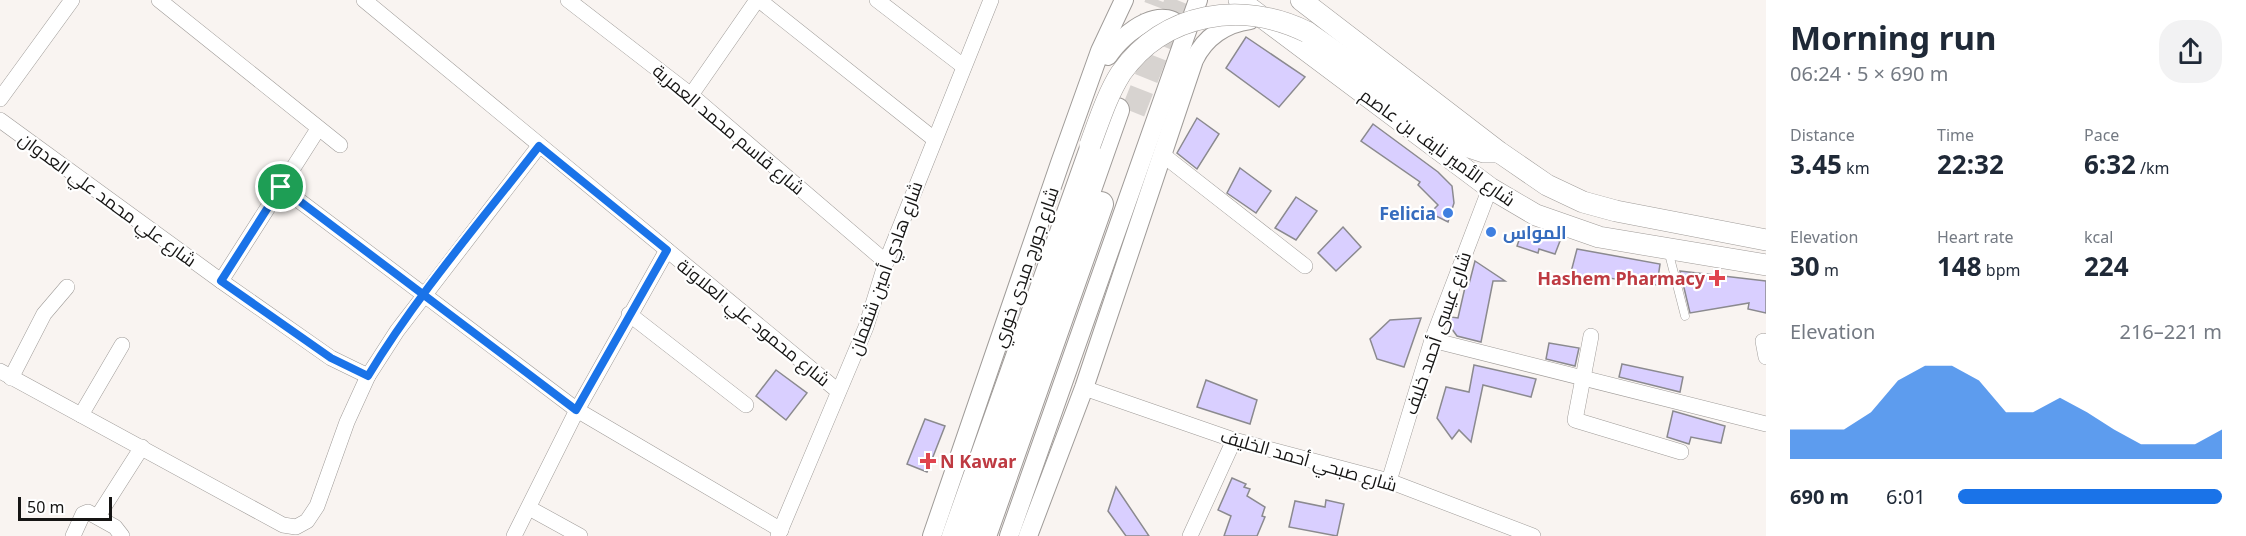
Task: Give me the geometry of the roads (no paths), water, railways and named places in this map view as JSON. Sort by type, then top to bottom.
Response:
[{"type":"main road","name":"شارع الأمير نايف بن عاصم","points":[[1239,0],[1261,19],[1490,188],[1536,215],[1578,231],[1667,249],[1766,265]]},
{"type":"main road","name":"شارع الأمير نايف بن عاصم","points":[[1301,0],[1499,152],[1547,185],[1583,202],[1616,211],[1766,240]]},
{"type":"main road","points":[[1090,145],[1119,76],[1138,51],[1167,30],[1203,15],[1245,12],[1279,18],[1307,32],[1401,98],[1456,143],[1484,152],[1499,152]]},
{"type":"main road","points":[[967,536],[1125,111],[984,536]]},
{"type":"street","points":[[0,99],[72,0]]},
{"type":"street","points":[[159,0],[340,145]]},
{"type":"street","name":"شارع محمود علي العلاونة","points":[[364,0],[838,391]]},
{"type":"street","name":"شارع قاسم محمد العمرية","points":[[568,0],[691,95],[886,262]]},
{"type":"street","points":[[691,95],[758,0],[934,139]]},
{"type":"street","points":[[877,0],[963,66]]},
{"type":"street","name":"شارع هادي أمين شقمان","points":[[779,533],[866,327],[886,262],[991,0]]},
{"type":"street","name":"شارع جورج مبدى خوري","points":[[932,536],[1100,51],[1124,0]]},
{"type":"street","points":[[1009,536],[1184,33],[1198,0]]},
{"type":"street","points":[[1060,163],[1107,58],[1133,21],[1148,10],[1166,9],[1179,20],[1184,33]]},
{"type":"street","points":[[1026,536],[1084,388],[1199,49],[1227,26],[1261,19]]},
{"type":"street","name":"شارع علي محمد علي العدوان","points":[[0,120],[331,358],[368,376]]},
{"type":"street","points":[[221,281],[318,129]]},
{"type":"street","points":[[951,536],[1090,145]]},
{"type":"street","points":[[67,287],[44,314],[6,374],[283,525],[296,527],[307,521],[317,506],[347,422],[368,376],[397,331],[539,146]]},
{"type":"street","points":[[1162,155],[1305,266]]},
{"type":"street","points":[[281,187],[576,410],[779,533]]},
{"type":"street","name":"شارع عيسى أحمد خليف","points":[[1389,481],[1432,340],[1490,188]]},
{"type":"street","points":[[514,536],[576,410],[667,250]]},
{"type":"street","points":[[629,314],[746,405]]},
{"type":"street","points":[[1590,336],[1575,420],[1681,452]]},
{"type":"street","points":[[1432,340],[1766,424]]},
{"type":"street","points":[[1762,341],[1766,357]]},
{"type":"street","points":[[81,415],[122,345]]},
{"type":"street","name":"شارع صبحي أحمد الخليف","points":[[1084,388],[1234,440],[1389,481],[1533,536]]},
{"type":"street","points":[[1190,536],[1234,440]]},
{"type":"street","points":[[1026,536],[1042,469],[1042,445]]},
{"type":"street","points":[[98,516],[142,447]]},
{"type":"street","points":[[529,508],[580,536]]},
{"type":"street","points":[[73,536],[83,514],[88,512],[114,526],[122,536]]},
{"type":"lane","points":[[1667,249],[1686,315]]},
{"type":"tunnel","points":[[1143,40],[1158,0]]},
{"type":"tunnel","points":[[1133,112],[1177,0]]},
{"type":"place","name":"Felicia","points":[[1448,213]]},
{"type":"place","name":"المواس","points":[[1491,232]]},
{"type":"place","name":"Hashem Pharmacy","points":[[1717,278]]},
{"type":"place","name":"N Kawar","points":[[928,461]]}]
